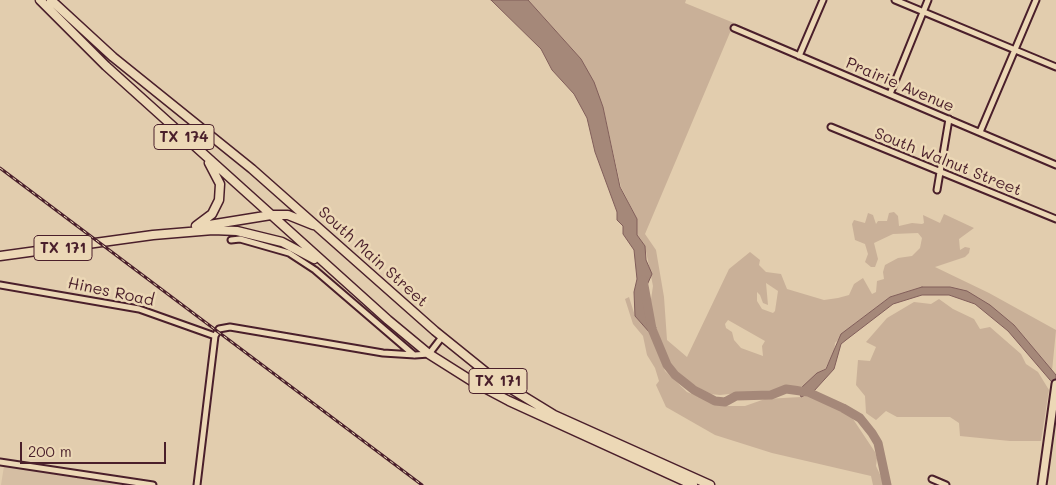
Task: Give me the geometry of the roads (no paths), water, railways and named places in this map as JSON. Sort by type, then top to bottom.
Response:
[{"type":"main road","name":"South Main Street","points":[[40,0],[106,66],[270,215],[429,354],[485,389],[710,485]]},
{"type":"main road","name":"South Main Street","points":[[51,0],[114,57],[246,163],[442,337],[492,377],[523,398],[694,485]]},
{"type":"main road","points":[[194,228],[215,209],[220,192],[216,175],[202,153]]},
{"type":"main road","name":"TX 171","points":[[0,256],[153,235],[270,215],[297,218],[320,228]]},
{"type":"main road","name":"TX 171","points":[[153,235],[203,230],[237,231],[282,242],[331,269]]},
{"type":"main road","points":[[1042,485],[1056,384]]},
{"type":"street","points":[[799,56],[823,0]]},
{"type":"street","points":[[895,0],[1056,67]]},
{"type":"street","points":[[890,94],[928,0]]},
{"type":"street","points":[[980,132],[1036,0]]},
{"type":"street","name":"Prairie Avenue","points":[[734,28],[1056,165]]},
{"type":"street","points":[[937,190],[948,119]]},
{"type":"street","name":"South Walnut Street","points":[[831,128],[1056,219]]},
{"type":"street","points":[[232,240],[248,241],[289,254],[315,270],[415,355]]},
{"type":"street","name":"Hines Road","points":[[0,285],[139,309],[215,336]]},
{"type":"street","points":[[197,485],[216,331],[223,327],[383,353],[415,355],[429,354],[442,337]]},
{"type":"street","points":[[0,462],[153,485]]},
{"type":"street","points":[[932,479],[946,485]]},
{"type":"waterway","points":[[643,280],[652,329],[667,365],[675,375],[694,390],[715,401],[725,402],[736,396],[771,395],[786,389],[808,392],[843,408],[860,418],[878,443],[887,485]]},
{"type":"railway","points":[[0,168],[422,485]]}]
